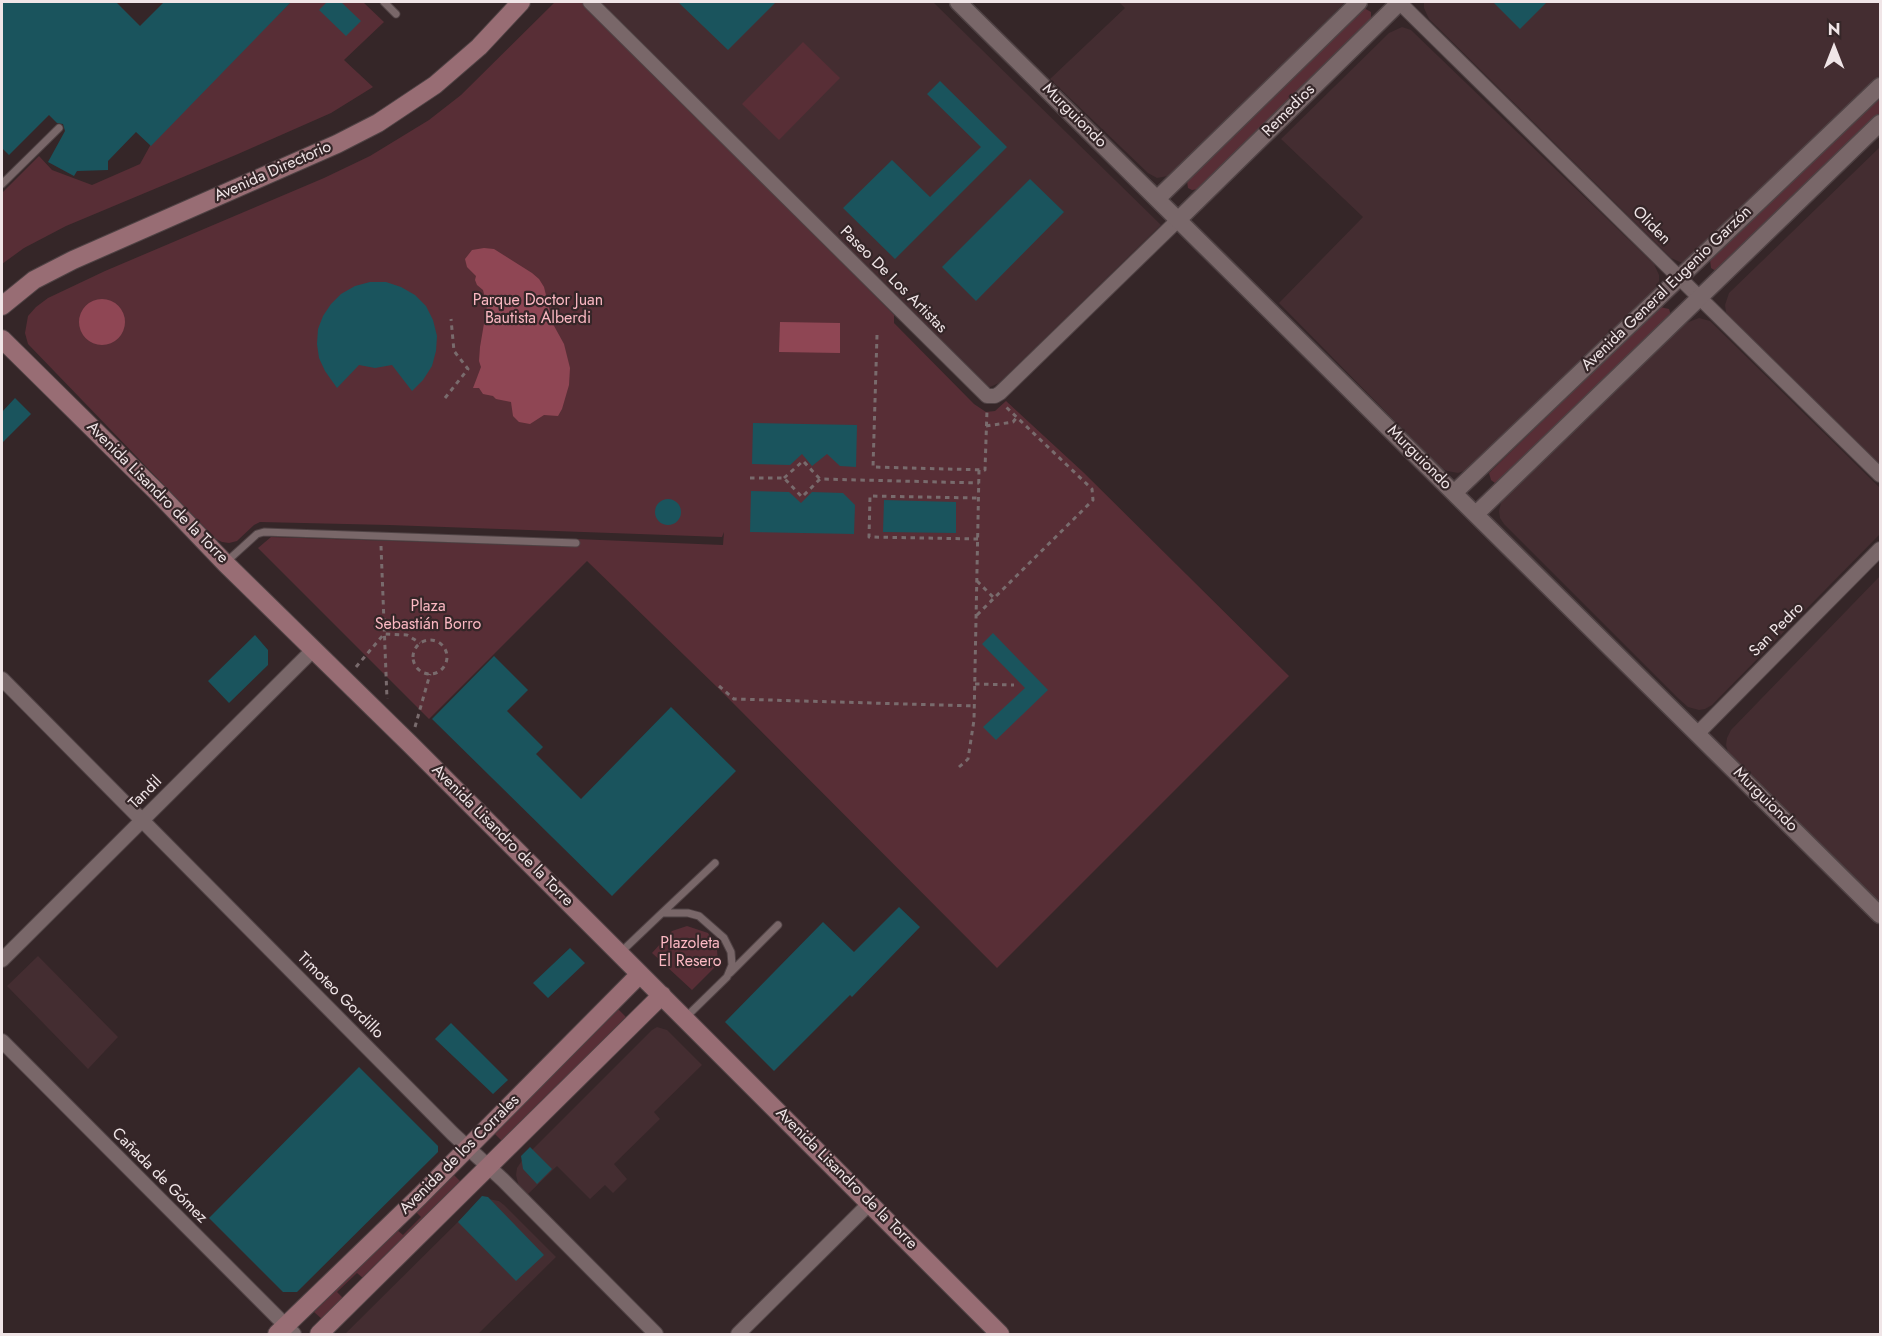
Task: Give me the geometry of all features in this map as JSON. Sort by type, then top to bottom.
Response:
[{"type":"main road","name":"Avenida Directorio","points":[[2,306],[34,280],[73,260],[337,144],[378,123],[435,85],[479,47],[521,2]]},
{"type":"main road","name":"Avenida Lisandro de la Torre","points":[[2,339],[620,953],[1000,1335]]},
{"type":"main road","name":"Avenida de los Corrales","points":[[286,1332],[640,974]]},
{"type":"main road","name":"Avenida de los Corrales","points":[[319,1335],[662,995]]},
{"type":"street","name":"Paseo De Los Artistas","points":[[590,2],[991,396]]},
{"type":"street","name":"Murguiondo","points":[[958,2],[1881,915]]},
{"type":"street","name":"Remedios","points":[[1157,199],[1359,2]]},
{"type":"street","name":"Remedios","points":[[1178,220],[1399,2]]},
{"type":"street","name":"Oliden","points":[[1399,2],[1881,475]]},
{"type":"street","name":"Avenida General Eugenio Garzón","points":[[1454,493],[1881,86]]},
{"type":"street","name":"Avenida General Eugenio Garzón","points":[[1476,514],[1881,123]]},
{"type":"street","points":[[991,396],[1178,220]]},
{"type":"street","name":"San Pedro","points":[[1698,734],[1881,549]]},
{"type":"street","name":"Tandil","points":[[2,960],[314,649]]},
{"type":"street","name":"Timoteo Gordillo","points":[[2,679],[656,1335]]},
{"type":"street","name":"Cañada de Gómez","points":[[2,1041],[286,1332]]},
{"type":"street","points":[[738,1335],[870,1203]]},
{"type":"lane","points":[[384,2],[396,14]]},
{"type":"lane","points":[[2,184],[59,128]]},
{"type":"lane","points":[[225,562],[256,534],[264,532],[576,543]]},
{"type":"lane","points":[[620,953],[716,863]]},
{"type":"lane","points":[[662,913],[688,913],[699,916],[713,927],[724,938],[732,952],[732,964],[727,977]]},
{"type":"lane","points":[[685,1018],[778,925]]},
{"type":"path","points":[[445,398],[468,369],[454,351],[451,319]]},
{"type":"path","points":[[877,335],[873,467],[985,470],[986,426],[991,396],[1017,417],[1092,489],[1093,500],[977,615]]},
{"type":"path","points":[[986,426],[1013,422],[1017,417]]},
{"type":"path","points":[[750,478],[784,478],[803,461],[820,479],[979,483]]},
{"type":"path","points":[[959,767],[968,759],[975,720],[979,470]]},
{"type":"path","points":[[784,478],[802,497],[820,479]]},
{"type":"path","points":[[978,498],[870,496],[869,537],[978,538]]},
{"type":"path","points":[[381,536],[388,722]]},
{"type":"path","points":[[977,581],[994,598]]},
{"type":"path","points":[[384,634],[407,635],[420,643]]},
{"type":"path","points":[[345,679],[384,634]]},
{"type":"path","points":[[431,640],[437,642],[447,655],[444,666],[430,674],[420,670],[414,662],[414,651],[420,643],[431,640]]},
{"type":"path","points":[[410,744],[430,674]]},
{"type":"path","points":[[975,684],[1014,685]]},
{"type":"path","points":[[719,686],[734,699],[975,706]]},
{"type":"shaded area","points":[[595,2],[933,2],[1161,225],[999,383],[990,387],[981,383]]},
{"type":"shaded area","points":[[1119,2],[1345,2],[1174,173],[1157,178],[1148,173],[1050,79],[1125,8]]},
{"type":"shaded area","points":[[1424,2],[1880,2],[1880,83],[1685,263],[1671,258],[1429,19]]},
{"type":"shaded area","points":[[1402,27],[1411,30],[1654,264],[1659,275],[1655,290],[1470,469],[1458,473],[1441,468],[1279,303],[1363,217],[1281,139],[1389,33]]},
{"type":"shaded area","points":[[1880,147],[1880,466],[1731,320],[1725,305],[1729,293]]},
{"type":"shaded area","points":[[494,249],[532,273],[544,287],[553,324],[564,344],[570,368],[569,385],[558,416],[544,415],[530,424],[519,422],[513,416],[511,402],[496,399],[483,394],[479,388],[473,388],[481,367],[480,347],[487,306],[483,290],[477,285],[476,276],[467,267],[465,259],[472,250]]},
{"type":"shaded area","points":[[102,299],[118,306],[125,322],[118,338],[102,345],[86,338],[79,322],[86,306]]},
{"type":"shaded area","points":[[1699,318],[1710,321],[1880,488],[1880,534],[1712,705],[1699,710],[1688,707],[1679,699],[1504,524],[1499,511],[1504,498],[1647,359],[1686,323]]},
{"type":"shaded area","points":[[780,322],[840,323],[840,353],[779,352]]},
{"type":"shaded area","points":[[1880,576],[1880,903],[1728,752],[1726,745],[1731,730]]},
{"type":"shaded area","points":[[38,956],[118,1037],[88,1069],[7,986]]},
{"type":"shaded area","points":[[657,1027],[667,1030],[702,1065],[654,1112],[660,1119],[614,1164],[627,1179],[613,1193],[605,1185],[590,1199],[557,1166],[527,1195],[519,1187],[516,1175],[517,1168],[523,1159]]},
{"type":"shaded area","points":[[488,1199],[499,1201],[504,1205],[556,1257],[478,1334],[345,1334],[476,1204]]},
{"type":"green space","points":[[291,2],[363,2],[384,22],[344,60],[373,87],[331,113],[66,226],[24,248],[2,264],[2,193],[39,156],[52,170],[92,185],[140,164],[156,135]]},
{"type":"green space","points":[[555,2],[583,2],[894,315],[894,323],[974,404],[986,412],[995,411],[1006,401],[1083,472],[1289,676],[997,968],[719,689],[587,561],[429,719],[258,548],[271,537],[575,547],[576,539],[723,545],[724,532],[722,537],[260,522],[237,541],[222,542],[216,539],[28,344],[25,333],[28,316],[48,298],[105,271],[324,178],[370,156],[429,120],[461,95]]},
{"type":"green space","points":[[1364,8],[1371,12],[1371,18],[1198,189],[1188,188],[1187,181],[1190,177]]},
{"type":"green space","points":[[803,42],[840,78],[779,140],[742,104]]},
{"type":"green space","points":[[1880,95],[1880,115],[1720,270],[1716,271],[1711,268],[1710,260]]},
{"type":"green space","points":[[1660,307],[1669,309],[1671,315],[1499,482],[1495,483],[1491,480],[1489,473]]},
{"type":"green space","name":"Plazoleta El Resero","points":[[687,926],[708,933],[717,949],[718,964],[692,990],[652,953],[672,931]]},
{"type":"green space","points":[[617,1008],[626,1017],[502,1141],[493,1132]]},
{"type":"green space","points":[[452,1173],[461,1182],[364,1279],[357,1273],[337,1292],[344,1299],[323,1320],[314,1312],[396,1229],[403,1235],[421,1217],[415,1211]]},
{"type":"building","points":[[2,2],[116,2],[140,26],[164,2],[291,2],[151,146],[136,132],[108,161],[108,170],[77,171],[74,176],[48,162],[65,131],[63,124],[57,123],[49,115],[9,155],[2,148]]},
{"type":"building","points":[[327,2],[341,2],[361,21],[346,36],[319,10]]},
{"type":"building","points":[[678,2],[776,2],[728,50]]},
{"type":"building","points":[[1493,2],[1547,2],[1520,29]]},
{"type":"building","points":[[940,81],[1007,147],[895,259],[843,208],[892,160],[930,197],[981,147],[927,94]]},
{"type":"building","points":[[1030,179],[1064,212],[976,301],[942,267]]},
{"type":"building","points":[[370,282],[386,282],[415,295],[426,306],[433,320],[437,336],[432,366],[412,391],[392,365],[375,368],[359,365],[337,388],[319,358],[318,329],[331,304],[341,294],[355,286]]},
{"type":"building","points":[[15,398],[31,414],[2,443],[2,412]]},
{"type":"building","points":[[753,423],[857,425],[856,467],[840,466],[827,454],[812,466],[802,454],[790,465],[752,464]]},
{"type":"building","points":[[751,491],[789,492],[801,503],[812,492],[843,493],[855,505],[854,534],[750,532]]},
{"type":"building","points":[[668,499],[677,503],[681,512],[677,521],[668,525],[659,521],[655,512],[659,503]]},
{"type":"building","points":[[884,500],[956,502],[956,533],[883,532]]},
{"type":"building","points":[[993,633],[1048,690],[996,740],[983,727],[1025,688],[982,644]]},
{"type":"building","points":[[255,635],[268,650],[268,665],[229,703],[208,681]]},
{"type":"building","points":[[494,656],[528,690],[507,711],[543,747],[536,754],[581,799],[671,707],[736,771],[612,896],[432,719]]},
{"type":"building","points":[[899,907],[920,927],[852,997],[850,995],[774,1071],[725,1022],[823,922],[854,952]]},
{"type":"building","points":[[570,948],[585,963],[548,998],[533,983]]},
{"type":"building","points":[[451,1023],[508,1080],[493,1094],[435,1039]]},
{"type":"building","points":[[359,1067],[438,1146],[438,1152],[297,1292],[283,1292],[209,1218]]},
{"type":"building","points":[[530,1147],[552,1169],[537,1184],[523,1169],[521,1156]]},
{"type":"building","points":[[482,1196],[488,1197],[544,1255],[516,1281],[458,1222]]},
{"type":"park label","name":"Parque Doctor Juan Bautista Alberdi","points":[[538,310]]},
{"type":"park label","name":"Plaza Sebastián Borro","points":[[428,616]]}]
